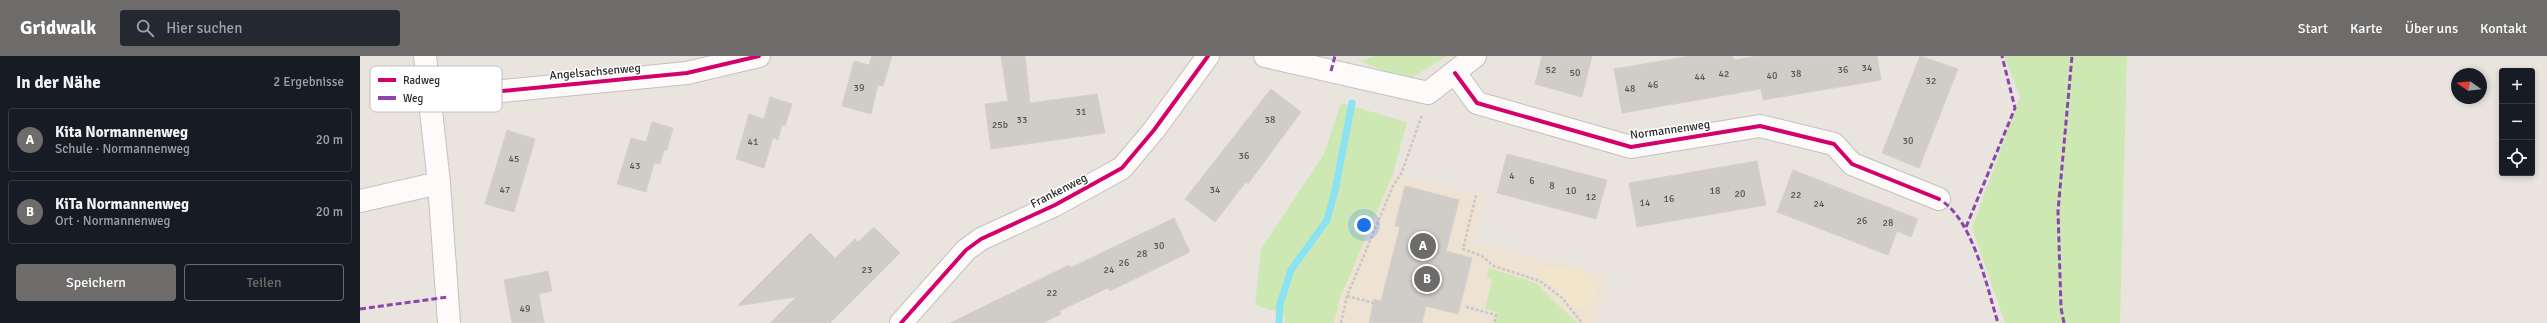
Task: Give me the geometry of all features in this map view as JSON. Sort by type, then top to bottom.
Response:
[{"type":"street","points":[[425,56],[426,66]]},
{"type":"street","name":"Angelsachsenweg","points":[[502,91],[687,73],[759,56]]},
{"type":"street","name":"Frankenweg","points":[[901,323],[966,250],[981,239],[1055,206],[1122,168],[1154,130],[1208,56]]},
{"type":"street","points":[[1264,56],[1428,93],[1475,56]]},
{"type":"street","name":"Normannenweg","points":[[1455,73],[1477,103],[1631,148],[1760,126],[1834,144],[1852,164],[1939,199]]},
{"type":"street","points":[[432,112],[449,323]]},
{"type":"street","points":[[360,201],[439,183]]},
{"type":"path","points":[[1341,323],[1347,296],[1393,186],[1402,172],[1417,133],[1428,93]]},
{"type":"path","points":[[1476,195],[1463,249],[1482,256],[1494,266],[1540,281],[1562,298],[1582,323]]},
{"type":"path","points":[[1347,296],[1374,303]]},
{"type":"path","points":[[1466,308],[1496,315],[1494,323]]},
{"type":"shaded area","points":[[1393,174],[1484,197],[1473,243],[1606,275],[1597,323],[1334,323],[1340,298]]},
{"type":"green space","points":[[1375,56],[1447,56],[1408,80],[1360,61]]},
{"type":"green space","points":[[2004,56],[2127,56],[2120,323],[2005,323],[1972,228],[2020,97]]},
{"type":"green space","points":[[1341,103],[1407,122],[1393,174],[1340,298],[1334,323],[1285,323],[1284,314],[1255,305],[1261,249],[1324,154]]},
{"type":"green space","points":[[1489,268],[1536,283],[1577,323],[1494,323],[1497,312],[1485,309],[1492,280],[1487,278]]},
{"type":"sand","points":[[1550,267],[1567,267],[1576,269],[1589,277],[1593,282],[1594,294],[1593,299],[1585,308],[1579,311],[1558,290],[1537,275],[1540,270]]},
{"type":"building","points":[[872,56],[892,56],[883,86],[878,85],[871,114],[842,106],[854,61],[869,65]]},
{"type":"building","points":[[1001,56],[1025,56],[1030,103],[1097,94],[1105,133],[991,149],[985,104],[1008,101]]},
{"type":"building","points":[[1542,56],[1592,56],[1582,97],[1535,84]]},
{"type":"building","points":[[1690,56],[1733,56],[1734,60],[1757,56],[1877,56],[1881,80],[1763,100],[1761,89],[1622,113],[1614,69]]},
{"type":"building","points":[[1920,56],[1958,69],[1919,168],[1882,153]]},
{"type":"building","points":[[1271,89],[1301,112],[1248,184],[1246,182],[1215,222],[1185,199]]},
{"type":"building","points":[[770,97],[792,104],[785,126],[782,125],[778,140],[773,138],[764,168],[736,159],[749,114],[764,119]]},
{"type":"building","points":[[652,122],[673,128],[667,150],[664,150],[660,164],[654,163],[646,192],[617,184],[631,138],[646,142]]},
{"type":"building","points":[[507,130],[535,139],[514,212],[485,204]]},
{"type":"building","points":[[1507,154],[1607,180],[1596,219],[1497,193]]},
{"type":"building","points":[[1757,161],[1766,205],[1637,227],[1629,183]]},
{"type":"building","points":[[1793,170],[1918,219],[1911,237],[1897,231],[1888,255],[1777,212]]},
{"type":"building","points":[[1405,186],[1459,200],[1446,251],[1472,258],[1458,314],[1426,306],[1422,323],[1369,323],[1374,299],[1381,301],[1400,227],[1395,226]]},
{"type":"building","points":[[1174,218],[1190,252],[1110,291],[1108,288],[1059,311],[1061,314],[1043,323],[950,323],[1069,265],[1070,268]]},
{"type":"building","points":[[874,227],[900,253],[830,323],[770,323],[796,297],[737,306],[810,233],[835,258],[855,239],[858,242]]},
{"type":"building","points":[[548,271],[552,291],[539,294],[544,323],[512,323],[504,280]]},
{"type":"waterway","points":[[1279,323],[1280,304],[1291,270],[1327,220],[1335,191],[1352,103]]},
{"type":"marked path","points":[[1331,71],[1335,56]]},
{"type":"marked path","points":[[1966,227],[2015,108],[2002,56]]},
{"type":"marked path","points":[[2064,323],[2061,308],[2058,211],[2072,56]]},
{"type":"marked path","points":[[1936,198],[1949,206],[1969,235],[1983,272],[1998,323]]},
{"type":"marked path","points":[[360,309],[448,297]]},
{"type":"cycle path","points":[[502,91],[687,73],[759,56]]},
{"type":"cycle path","points":[[901,323],[966,250],[981,239],[1055,205],[1122,168],[1154,130],[1208,56]]},
{"type":"cycle path","points":[[1455,73],[1477,103],[1631,147],[1760,126],[1834,144],[1852,164],[1939,199]]},
{"type":"place","name":"Kita Normannenweg","points":[[1423,246]]},
{"type":"place","name":"KiTa Normannenweg","points":[[1427,279]]}]
